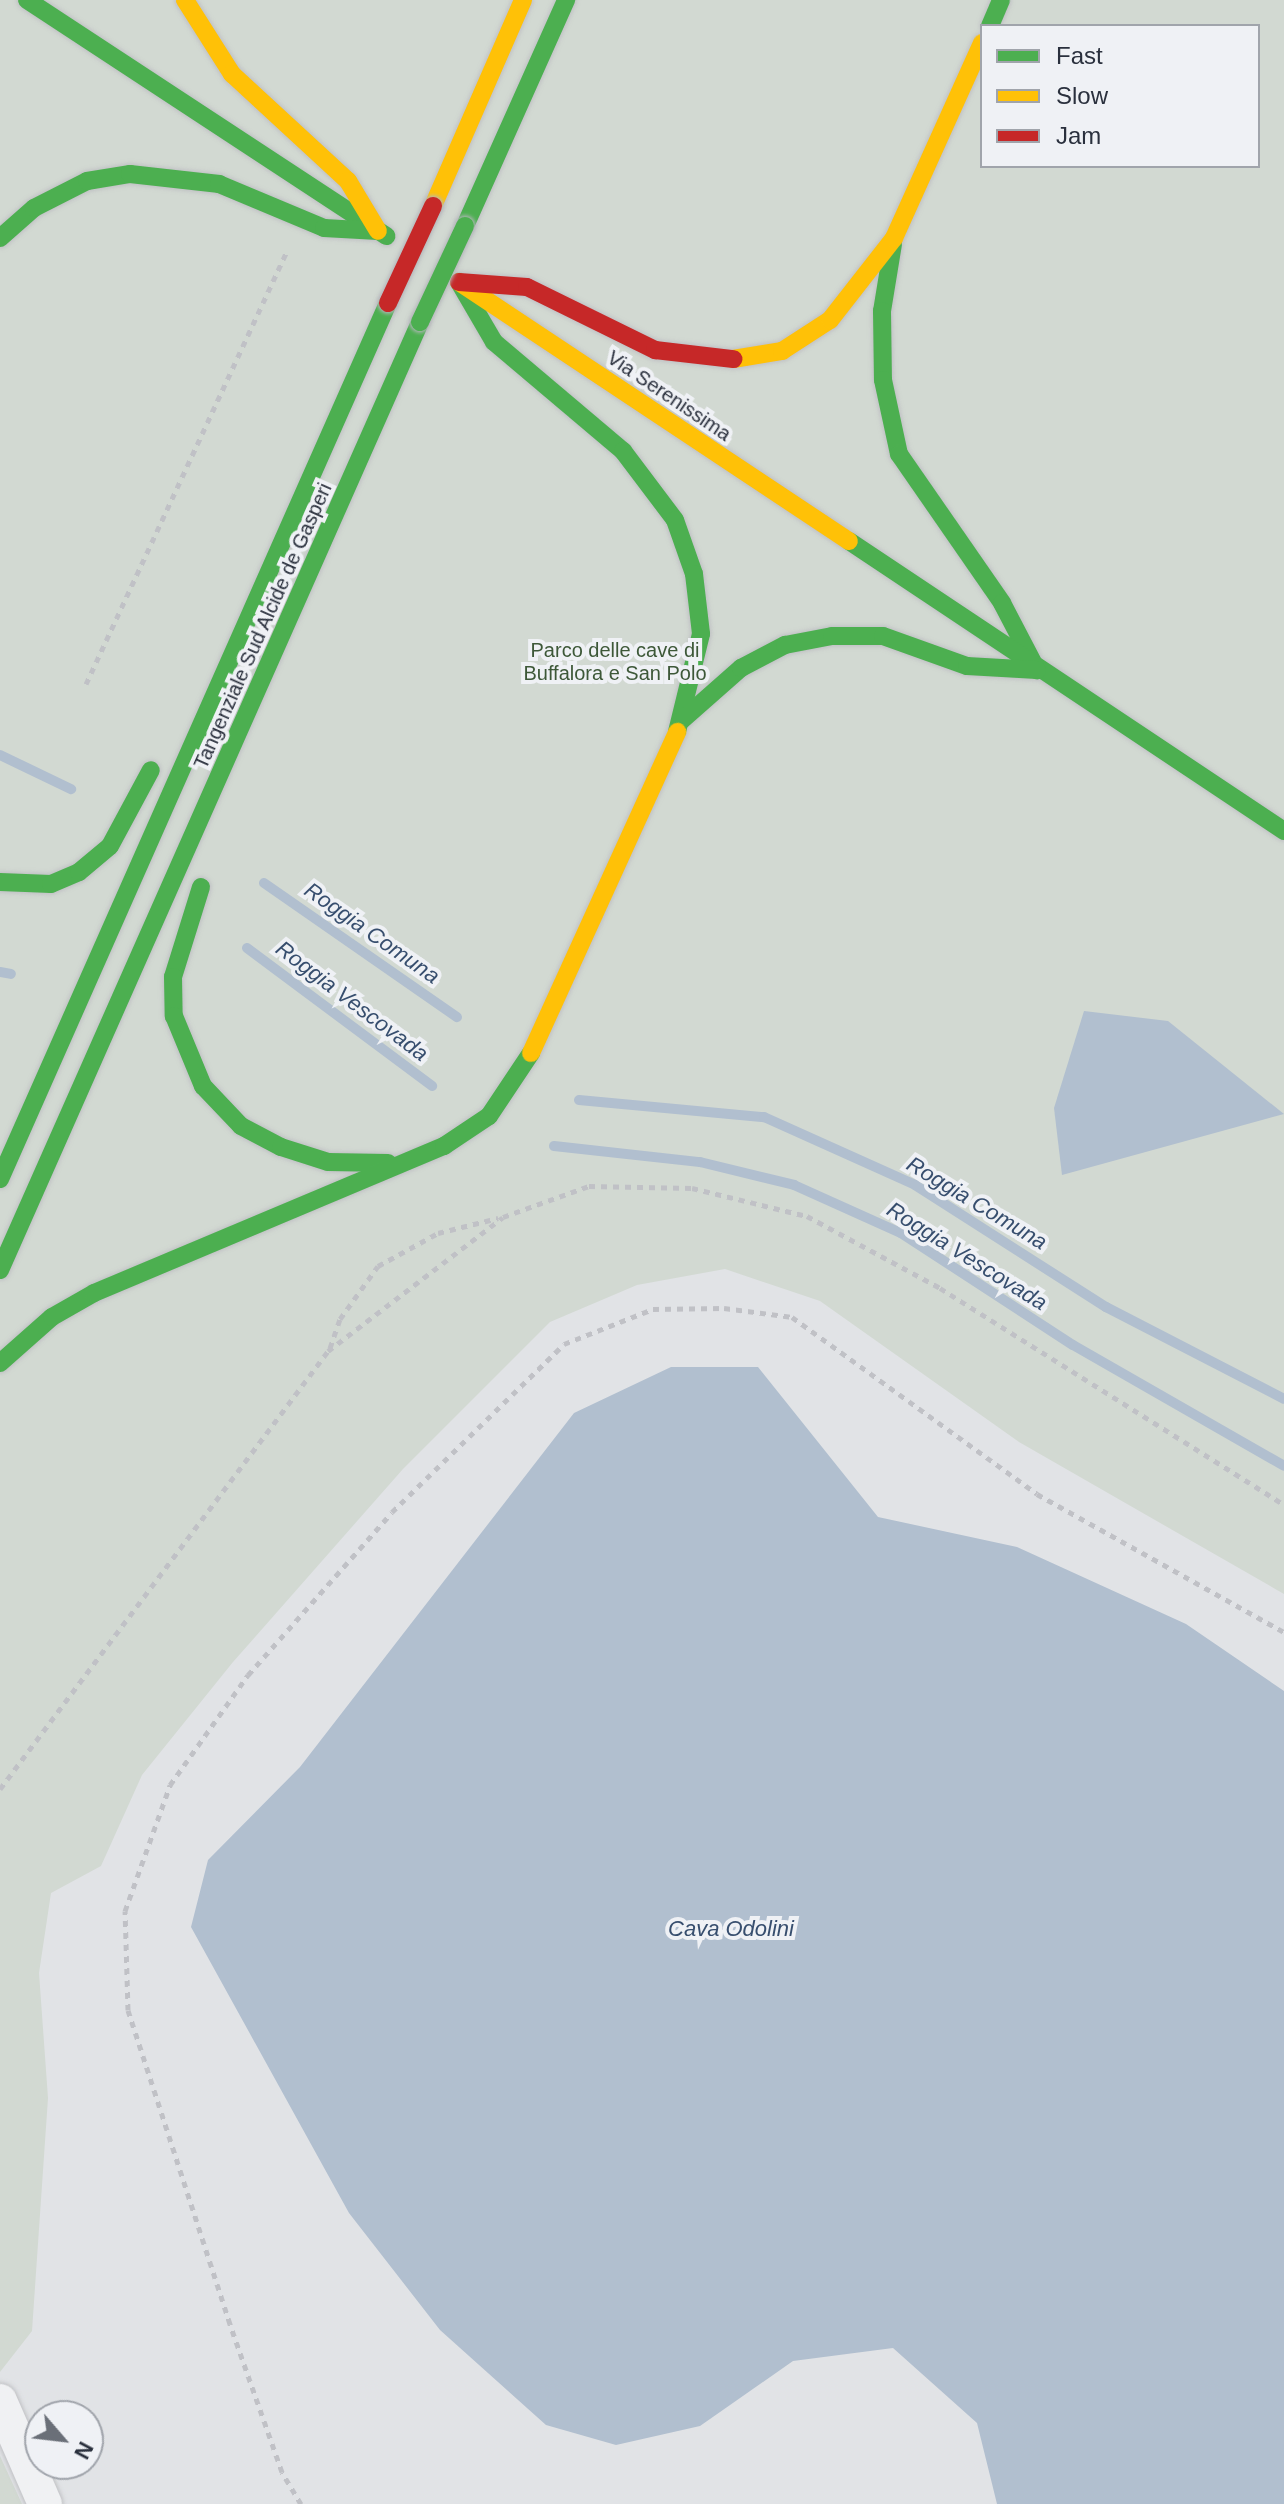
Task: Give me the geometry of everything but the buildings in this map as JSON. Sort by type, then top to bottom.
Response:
[{"type":"main road","name":"Via Serenissima","points":[[27,0],[459,282],[1037,670],[1284,831]]},
{"type":"main road","points":[[185,0],[232,74],[348,181],[378,231]]},
{"type":"main road","name":"Tangenziale Sud Alcide de Gasperi","points":[[0,1179],[333,421],[433,206],[523,0]]},
{"type":"main road","name":"Tangenziale Sud Alcide de Gasperi","points":[[0,1270],[566,0]]},
{"type":"main road","points":[[991,24],[1001,0]]},
{"type":"main road","points":[[459,282],[527,287],[655,350],[741,360],[782,351],[830,320],[894,238],[980,47]]},
{"type":"main road","points":[[0,238],[34,208],[87,181],[130,174],[219,184],[301,220],[378,231]]},
{"type":"main road","points":[[894,238],[882,311],[883,380],[899,454],[947,533],[1002,603],[1037,670]]},
{"type":"main road","points":[[0,1363],[52,1317],[94,1293],[402,1163],[489,1116],[520,1077],[682,720],[701,634],[694,574],[675,520],[623,451],[494,342],[459,282]]},
{"type":"main road","points":[[280,496],[333,421]]},
{"type":"main road","points":[[289,674],[303,589]]},
{"type":"main road","points":[[682,720],[741,668],[785,645],[832,636],[883,636],[967,666],[1037,670]]},
{"type":"main road","points":[[0,882],[51,884],[110,846],[162,747]]},
{"type":"main road","points":[[212,862],[186,921],[173,977],[174,1016],[203,1086],[241,1126],[281,1147],[328,1162],[402,1163]]},
{"type":"street","points":[[0,2401],[45,2504]]},
{"type":"path","points":[[86,684],[301,220]]},
{"type":"path","points":[[328,1351],[340,1319],[378,1266],[438,1233],[503,1217],[589,1186],[692,1188],[807,1216],[940,1288],[1284,1505]]},
{"type":"path","points":[[0,1789],[328,1351],[503,1217]]},
{"type":"path","points":[[301,2504],[282,2472],[235,2339],[128,2010],[125,1911],[170,1785],[248,1675],[392,1512],[564,1344],[653,1309],[724,1308],[792,1317],[1037,1494],[1284,1632]]},
{"type":"green space","name":"Parco delle cave di Buffalora e San Polo","points":[[0,0],[1284,0],[1284,1594],[1019,1442],[820,1301],[725,1269],[637,1285],[550,1322],[403,1469],[233,1662],[142,1775],[101,1866],[51,1893],[39,1973],[48,2098],[32,2331],[0,2372]]},
{"type":"green space","points":[[0,2456],[22,2504],[0,2504]]},
{"type":"water","points":[[1084,1011],[1168,1021],[1284,1114],[1062,1175],[1054,1108]]},
{"type":"water","name":"Cava Odolini","points":[[671,1367],[758,1367],[878,1517],[1017,1547],[1186,1624],[1284,1691],[1284,2504],[997,2504],[977,2423],[893,2348],[793,2361],[700,2426],[616,2445],[546,2425],[440,2330],[349,2213],[191,1927],[208,1860],[300,1767],[574,1413]]},
{"type":"waterway","name":"Roggia Comuna","points":[[0,755],[71,789]]},
{"type":"waterway","name":"Roggia Comuna","points":[[264,883],[457,1017]]},
{"type":"waterway","name":"Roggia Vescovada","points":[[247,948],[432,1086]]},
{"type":"waterway","name":"Roggia Vescovada","points":[[0,972],[11,974]]},
{"type":"waterway","name":"Roggia Comuna","points":[[579,1100],[764,1117],[915,1185],[1106,1307],[1284,1399]]},
{"type":"waterway","name":"Roggia Vescovada","points":[[554,1146],[700,1162],[794,1185],[901,1233],[1073,1345],[1284,1466]]},
{"type":"traffic: fast","points":[[27,0],[386,236]]},
{"type":"traffic: fast","points":[[465,226],[566,0]]},
{"type":"traffic: fast","points":[[991,24],[1001,0]]},
{"type":"traffic: fast","points":[[0,238],[34,208],[87,181],[130,174],[219,184],[324,228],[378,231]]},
{"type":"traffic: fast","points":[[420,322],[465,226]]},
{"type":"traffic: fast","points":[[893,244],[882,311],[883,380],[899,454],[1002,603],[1037,670]]},
{"type":"traffic: fast","points":[[459,282],[494,342],[623,451],[675,520],[694,574],[701,634],[677,732]]},
{"type":"traffic: fast","points":[[0,1179],[388,303]]},
{"type":"traffic: fast","points":[[0,1270],[420,322]]},
{"type":"traffic: fast","points":[[849,541],[1284,831]]},
{"type":"traffic: fast","points":[[682,720],[741,668],[785,645],[832,636],[883,636],[967,666],[1037,670]]},
{"type":"traffic: fast","points":[[0,882],[51,884],[79,872],[110,846],[151,770]]},
{"type":"traffic: fast","points":[[201,887],[173,977],[174,1016],[203,1086],[241,1126],[281,1147],[328,1162],[388,1163]]},
{"type":"traffic: fast","points":[[0,1363],[52,1317],[94,1293],[444,1146],[489,1116],[531,1053]]},
{"type":"traffic: slow","points":[[185,0],[232,74],[348,181],[378,231]]},
{"type":"traffic: slow","points":[[433,206],[523,0]]},
{"type":"traffic: slow","points":[[733,359],[782,351],[830,320],[894,238],[980,47]]},
{"type":"traffic: slow","points":[[459,282],[849,541]]},
{"type":"traffic: slow","points":[[531,1053],[677,732]]},
{"type":"traffic: jam","points":[[388,303],[433,206]]},
{"type":"traffic: jam","points":[[459,282],[527,287],[655,350],[733,359]]}]
